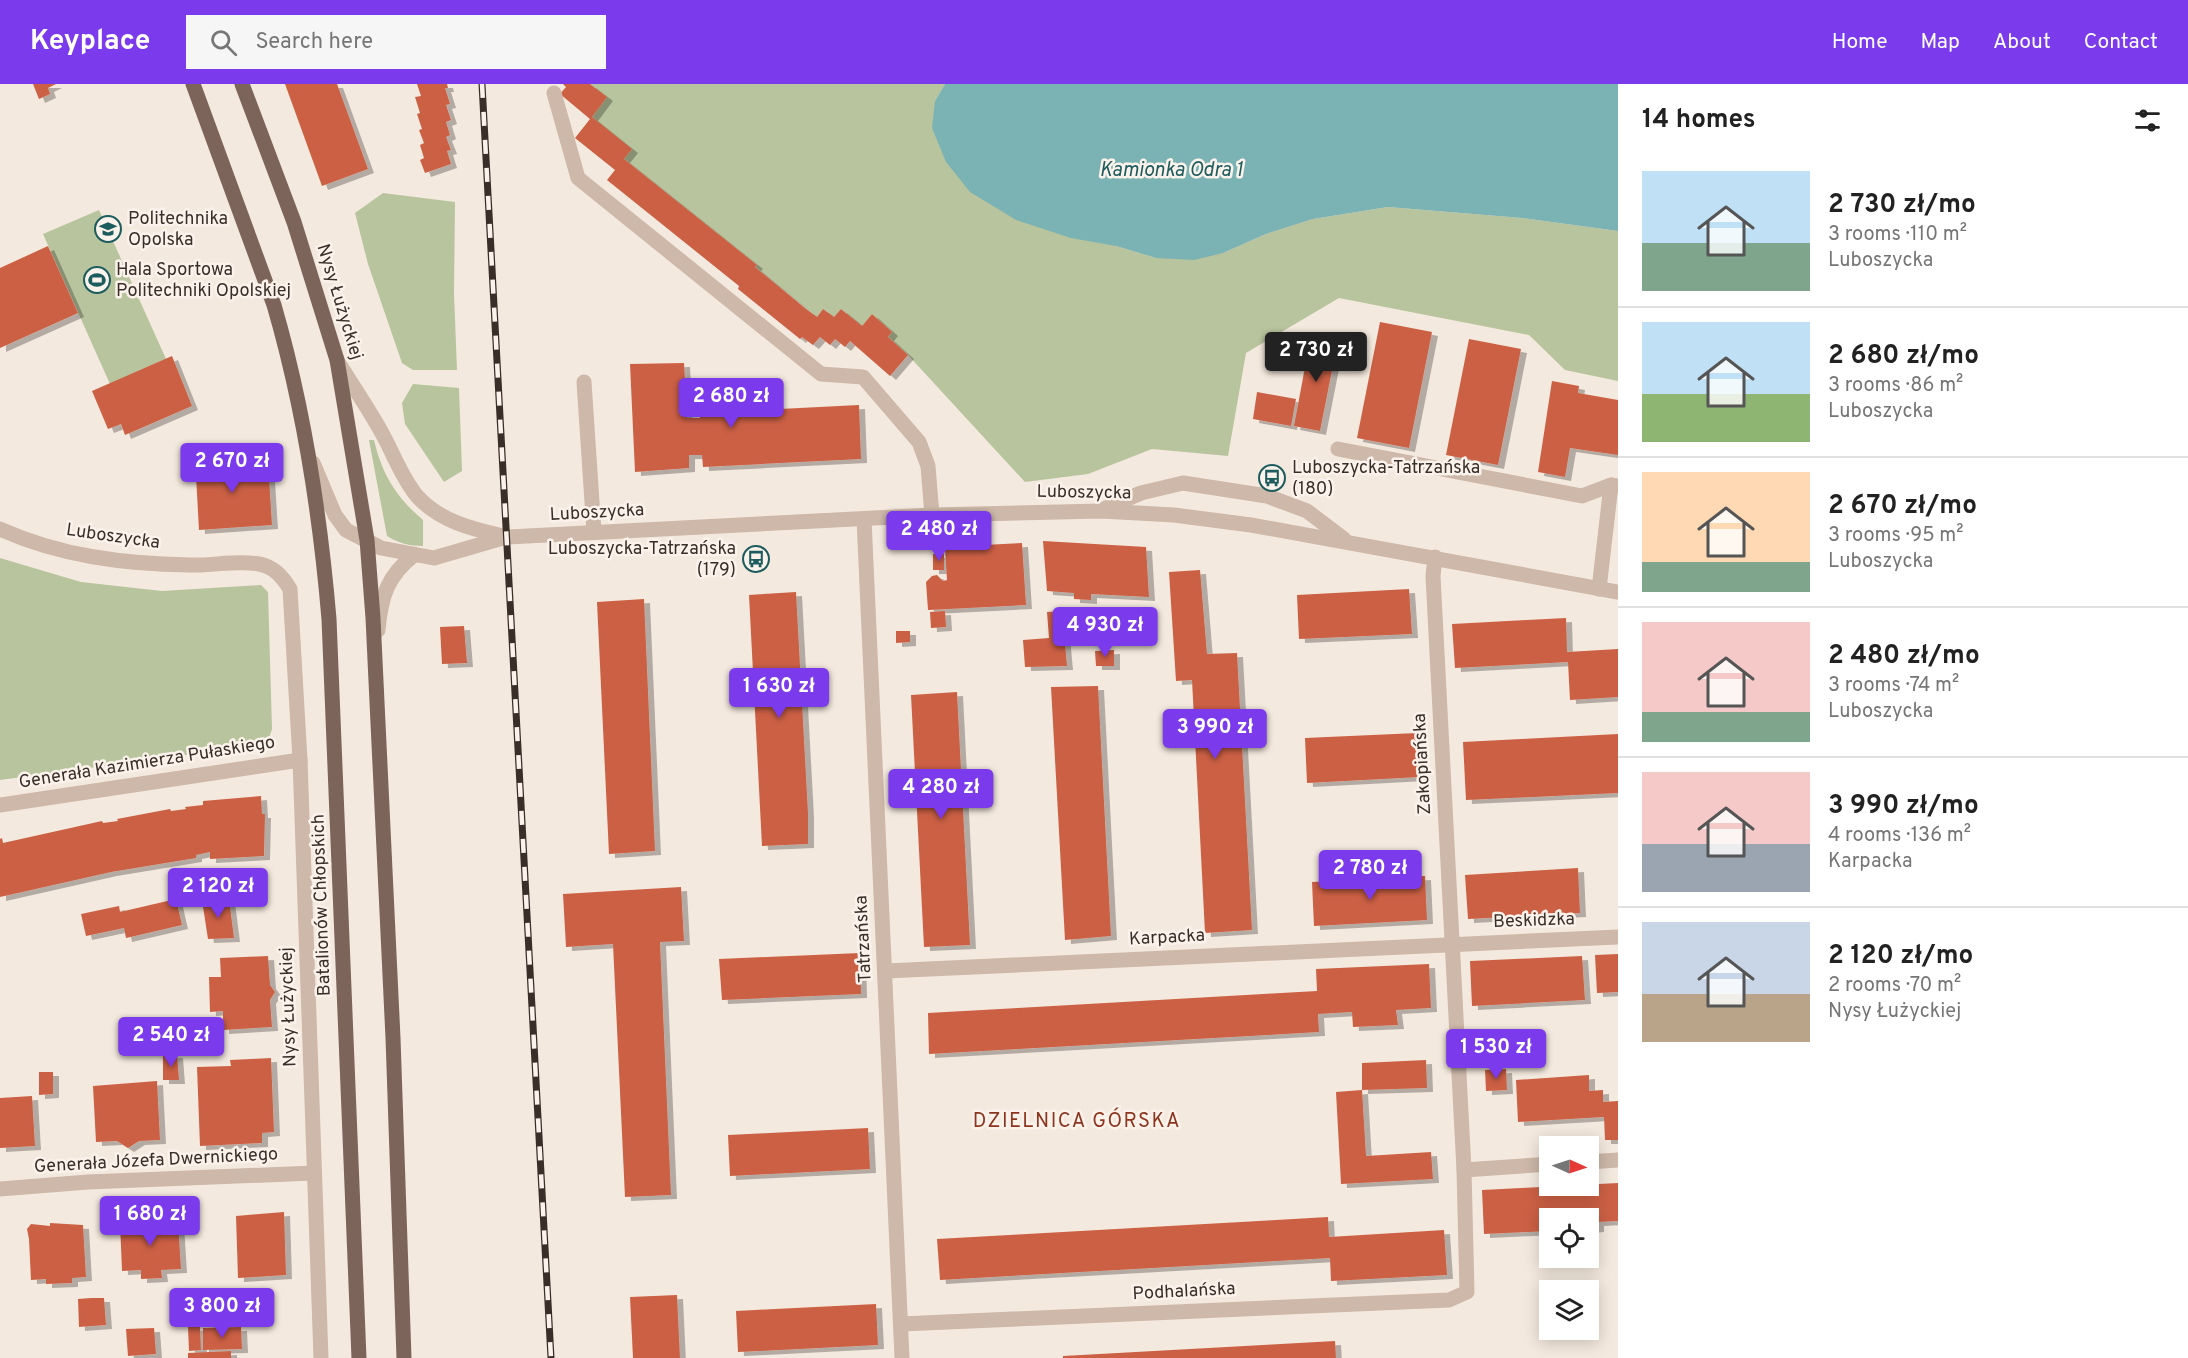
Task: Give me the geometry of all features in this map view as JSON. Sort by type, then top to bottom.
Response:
[{"type":"main road","points":[[193,84],[274,306],[284,339],[308,452]]},
{"type":"main road","name":"Nysy Łużyckiej","points":[[242,84],[294,222],[337,360],[367,540]]},
{"type":"main road","name":"Batalionów Chłopskich","points":[[308,452],[321,524],[330,619],[359,1358]]},
{"type":"main road","points":[[367,540],[393,1038],[404,1358]]},
{"type":"street","points":[[554,93],[578,178],[821,374],[863,377],[920,442],[928,466],[932,515]]},
{"type":"street","points":[[337,360],[417,496],[437,513],[465,527],[506,537]]},
{"type":"street","points":[[584,382],[594,532]]},
{"type":"street","points":[[1338,448],[1582,495],[1615,486],[1599,589]]},
{"type":"street","points":[[308,452],[335,515],[346,530],[381,548],[434,558],[506,537]]},
{"type":"street","points":[[1101,511],[1141,493],[1183,483],[1267,496],[1307,511],[1348,542]]},
{"type":"street","name":"Luboszycka","points":[[506,537],[932,515],[1101,511],[1174,515],[1251,525],[1618,592]]},
{"type":"street","name":"Tatrzańska","points":[[864,519],[902,1358]]},
{"type":"street","name":"Luboszycka","points":[[0,529],[76,555],[121,562],[194,565],[259,564]]},
{"type":"street","points":[[375,666],[380,610],[385,591],[392,576],[414,555]]},
{"type":"street","name":"Zakopiańska","points":[[1435,557],[1433,576],[1464,1170],[1467,1292]]},
{"type":"street","name":"Nysy Łużyckiej","points":[[259,564],[276,570],[290,589],[300,760],[321,1358]]},
{"type":"street","name":"Generała Kazimierza Pułaskiego","points":[[0,805],[300,760]]},
{"type":"street","name":"Beskidzka","points":[[1451,944],[1618,937]]},
{"type":"street","name":"Karpacka","points":[[886,971],[1451,944]]},
{"type":"street","points":[[1599,1161],[1618,1160]]},
{"type":"street","points":[[1464,1170],[1539,1165]]},
{"type":"street","name":"Generała Józefa Dwernickiego","points":[[0,1189],[88,1182],[314,1173]]},
{"type":"street","name":"Podhalańska","points":[[901,1324],[1449,1300],[1467,1292]]},
{"type":"green space","points":[[590,84],[945,84],[935,101],[1116,246],[1156,258],[1223,253],[1266,234],[1313,219],[1388,207],[1522,218],[1618,231],[1618,381],[1565,370],[1529,335],[1339,298],[1246,353],[1228,456],[1152,449],[1088,474],[1025,482],[908,355],[888,337],[892,332],[872,314],[862,326],[841,309],[834,317],[823,309],[817,317],[755,267],[757,265],[624,159],[592,117],[606,97]]},
{"type":"green space","points":[[383,193],[455,202],[454,294],[457,370],[413,370],[402,363],[368,264],[355,213]]},
{"type":"green space","name":"Hala Sportowa Politechniki Opolskiej","points":[[99,210],[166,359],[110,384],[43,234]]},
{"type":"green space","points":[[413,384],[459,388],[462,471],[444,482],[405,424],[402,403]]},
{"type":"green space","points":[[369,440],[374,440],[381,464],[391,484],[405,503],[423,520],[423,546],[404,544],[387,536]]},
{"type":"green space","points":[[0,558],[81,582],[162,591],[261,585],[268,592],[272,729],[268,741],[260,745],[0,780]]},
{"type":"water","name":"Kamionka Odra 1","points":[[945,84],[1618,84],[1618,231],[1522,218],[1388,207],[1313,219],[1266,234],[1223,253],[1194,260],[1156,258],[1116,246],[1071,238],[1016,220],[970,192],[946,162],[932,128],[935,101]]},
{"type":"building","points":[[33,84],[56,84],[48,88],[50,94],[39,99]]},
{"type":"building","points":[[285,84],[337,84],[368,169],[322,186]]},
{"type":"building","points":[[417,84],[447,84],[448,88],[445,88],[450,104],[446,105],[451,120],[446,122],[450,135],[446,137],[451,150],[447,151],[451,164],[425,173],[420,160],[424,158],[420,145],[424,143],[419,130],[422,129],[417,114],[420,113],[415,97],[421,96]]},
{"type":"building","points":[[563,84],[590,84],[607,97],[592,117],[632,149],[624,159],[757,265],[755,267],[806,309],[817,317],[823,309],[834,317],[841,309],[862,326],[872,314],[892,332],[888,337],[908,355],[890,376],[850,341],[845,347],[835,339],[830,345],[820,337],[813,345],[802,337],[800,339],[738,289],[739,286],[607,180],[615,170],[575,138],[590,119],[560,94],[566,87]]},
{"type":"building","points":[[48,246],[78,313],[0,348],[0,268]]},
{"type":"building","points":[[1380,322],[1432,332],[1409,448],[1357,438]]},
{"type":"building","points":[[1311,335],[1338,340],[1320,431],[1294,426]]},
{"type":"building","points":[[1469,339],[1521,349],[1498,465],[1446,455]]},
{"type":"building","points":[[172,356],[192,406],[125,435],[121,424],[108,429],[92,391]]},
{"type":"building","points":[[684,363],[687,418],[700,418],[700,413],[859,405],[861,459],[703,467],[702,455],[689,455],[689,468],[635,472],[630,364]]},
{"type":"building","points":[[1552,381],[1579,386],[1578,393],[1618,400],[1618,455],[1570,448],[1565,477],[1538,472]]},
{"type":"building","points":[[1257,392],[1296,399],[1291,426],[1253,419]]},
{"type":"building","points":[[215,455],[216,465],[268,462],[272,525],[199,530],[195,457]]},
{"type":"building","points":[[1043,541],[1146,547],[1149,597],[1091,594],[1091,600],[1074,599],[1074,593],[1047,591]]},
{"type":"building","points":[[1022,543],[1026,605],[928,610],[926,582],[932,576],[937,575],[943,581],[947,580],[945,547]]},
{"type":"building","points":[[933,554],[944,554],[944,570],[933,570]]},
{"type":"building","points":[[1200,570],[1207,654],[1237,653],[1252,930],[1205,933],[1192,680],[1176,681],[1169,572]]},
{"type":"building","points":[[1409,589],[1412,634],[1299,639],[1297,595]]},
{"type":"building","points":[[796,592],[808,844],[762,846],[749,595]]},
{"type":"building","points":[[644,599],[655,851],[609,854],[597,602]]},
{"type":"building","points":[[945,611],[946,627],[931,628],[930,612]]},
{"type":"building","points":[[1062,611],[1067,666],[1025,667],[1023,640],[1049,638],[1047,612]]},
{"type":"building","points":[[1566,618],[1567,652],[1618,649],[1618,697],[1570,700],[1568,662],[1455,668],[1452,624]]},
{"type":"building","points":[[464,626],[467,663],[442,664],[440,627]]},
{"type":"building","points":[[896,631],[910,631],[910,642],[896,643]]},
{"type":"building","points":[[1114,650],[1114,666],[1096,666],[1095,651]]},
{"type":"building","points":[[1098,686],[1111,936],[1065,940],[1051,687]]},
{"type":"building","points":[[957,692],[970,945],[924,947],[911,695]]},
{"type":"building","points":[[1417,733],[1420,777],[1307,783],[1305,738]]},
{"type":"building","points":[[1618,734],[1618,793],[1466,800],[1463,742]]},
{"type":"building","points":[[261,796],[262,814],[265,814],[264,856],[210,859],[210,852],[196,855],[196,858],[111,872],[0,897],[0,839],[2,838],[3,843],[102,821],[103,823],[118,821],[117,819],[170,809],[171,811],[186,809],[185,807],[203,805],[203,801]]},
{"type":"building","points":[[1578,868],[1580,913],[1468,919],[1465,875]]},
{"type":"building","points":[[1425,876],[1427,920],[1314,926],[1312,882]]},
{"type":"building","points":[[681,887],[684,941],[660,942],[671,1195],[625,1197],[613,944],[566,947],[563,894]]},
{"type":"building","points":[[176,899],[182,925],[126,938],[124,928],[86,936],[81,914],[119,906],[120,912]]},
{"type":"building","points":[[229,899],[234,938],[208,939],[202,900]]},
{"type":"building","points":[[860,953],[861,994],[722,1000],[719,959]]},
{"type":"building","points":[[1618,954],[1618,992],[1597,993],[1595,955]]},
{"type":"building","points":[[268,956],[270,985],[275,992],[270,1000],[272,1027],[223,1030],[223,1011],[210,1012],[209,977],[221,977],[220,958]]},
{"type":"building","points":[[1582,956],[1585,1000],[1472,1006],[1470,961]]},
{"type":"building","points":[[1429,964],[1431,1008],[1396,1010],[1398,1025],[1353,1027],[1352,1012],[1318,1014],[1319,1032],[929,1054],[928,1013],[1317,991],[1316,969]]},
{"type":"building","points":[[177,1054],[179,1080],[163,1080],[163,1055]]},
{"type":"building","points":[[271,1058],[274,1132],[262,1133],[262,1143],[200,1146],[197,1067],[231,1066],[230,1060]]},
{"type":"building","points":[[1426,1060],[1427,1088],[1362,1090],[1362,1063]]},
{"type":"building","points":[[1506,1069],[1507,1090],[1486,1091],[1485,1070]]},
{"type":"building","points":[[39,1072],[53,1072],[53,1094],[39,1095]]},
{"type":"building","points":[[1589,1075],[1589,1091],[1603,1090],[1603,1102],[1618,1101],[1618,1140],[1605,1140],[1604,1117],[1518,1122],[1516,1080]]},
{"type":"building","points":[[157,1081],[160,1140],[139,1141],[128,1148],[117,1141],[96,1142],[93,1086]]},
{"type":"building","points":[[1362,1090],[1366,1156],[1431,1152],[1433,1179],[1341,1184],[1336,1092]]},
{"type":"building","points":[[32,1096],[35,1146],[0,1148],[0,1098]]},
{"type":"building","points":[[868,1128],[870,1169],[730,1176],[728,1135]]},
{"type":"building","points":[[1618,1183],[1618,1221],[1599,1222],[1599,1208],[1539,1208],[1539,1232],[1484,1234],[1482,1190],[1539,1187],[1539,1196],[1599,1196],[1599,1184]]},
{"type":"building","points":[[284,1212],[286,1275],[238,1278],[236,1216]]},
{"type":"building","points":[[1328,1217],[1329,1237],[1444,1230],[1447,1275],[1331,1281],[1330,1258],[940,1280],[937,1239]]},
{"type":"building","points":[[175,1218],[178,1221],[181,1269],[161,1270],[162,1278],[141,1279],[141,1270],[122,1271],[120,1223],[124,1221],[159,1222],[161,1219]]},
{"type":"building","points":[[50,1223],[83,1225],[86,1277],[72,1278],[72,1283],[46,1284],[46,1279],[31,1280],[27,1229],[31,1224],[50,1226]]},
{"type":"building","points":[[677,1295],[680,1358],[633,1358],[630,1297]]},
{"type":"building","points":[[104,1298],[106,1325],[79,1327],[78,1299]]},
{"type":"building","points":[[876,1304],[878,1345],[738,1352],[736,1311]]},
{"type":"building","points":[[188,1327],[200,1327],[201,1350],[189,1351]]},
{"type":"building","points":[[241,1327],[242,1349],[203,1350],[203,1328]]},
{"type":"building","points":[[154,1328],[156,1354],[128,1356],[126,1329]]},
{"type":"building","points":[[1335,1341],[1336,1358],[1063,1358],[1063,1356]]},
{"type":"building","points":[[231,1351],[231,1358],[188,1358],[188,1353]]},
{"type":"railway","points":[[482,84],[551,1358]]},
{"type":"place","name":"Politechnika Opolska","points":[[108,229]]},
{"type":"place","name":"Hala Sportowa Politechniki Opolskiej","points":[[97,280]]},
{"type":"place","name":"Luboszycka-Tatrzańska (180)","points":[[1272,478]]},
{"type":"place","name":"Luboszycka-Tatrzańska (179)","points":[[756,559]]},
{"type":"district","name":"DZIELNICA GÓRSKA","points":[[1077,1122]]}]
